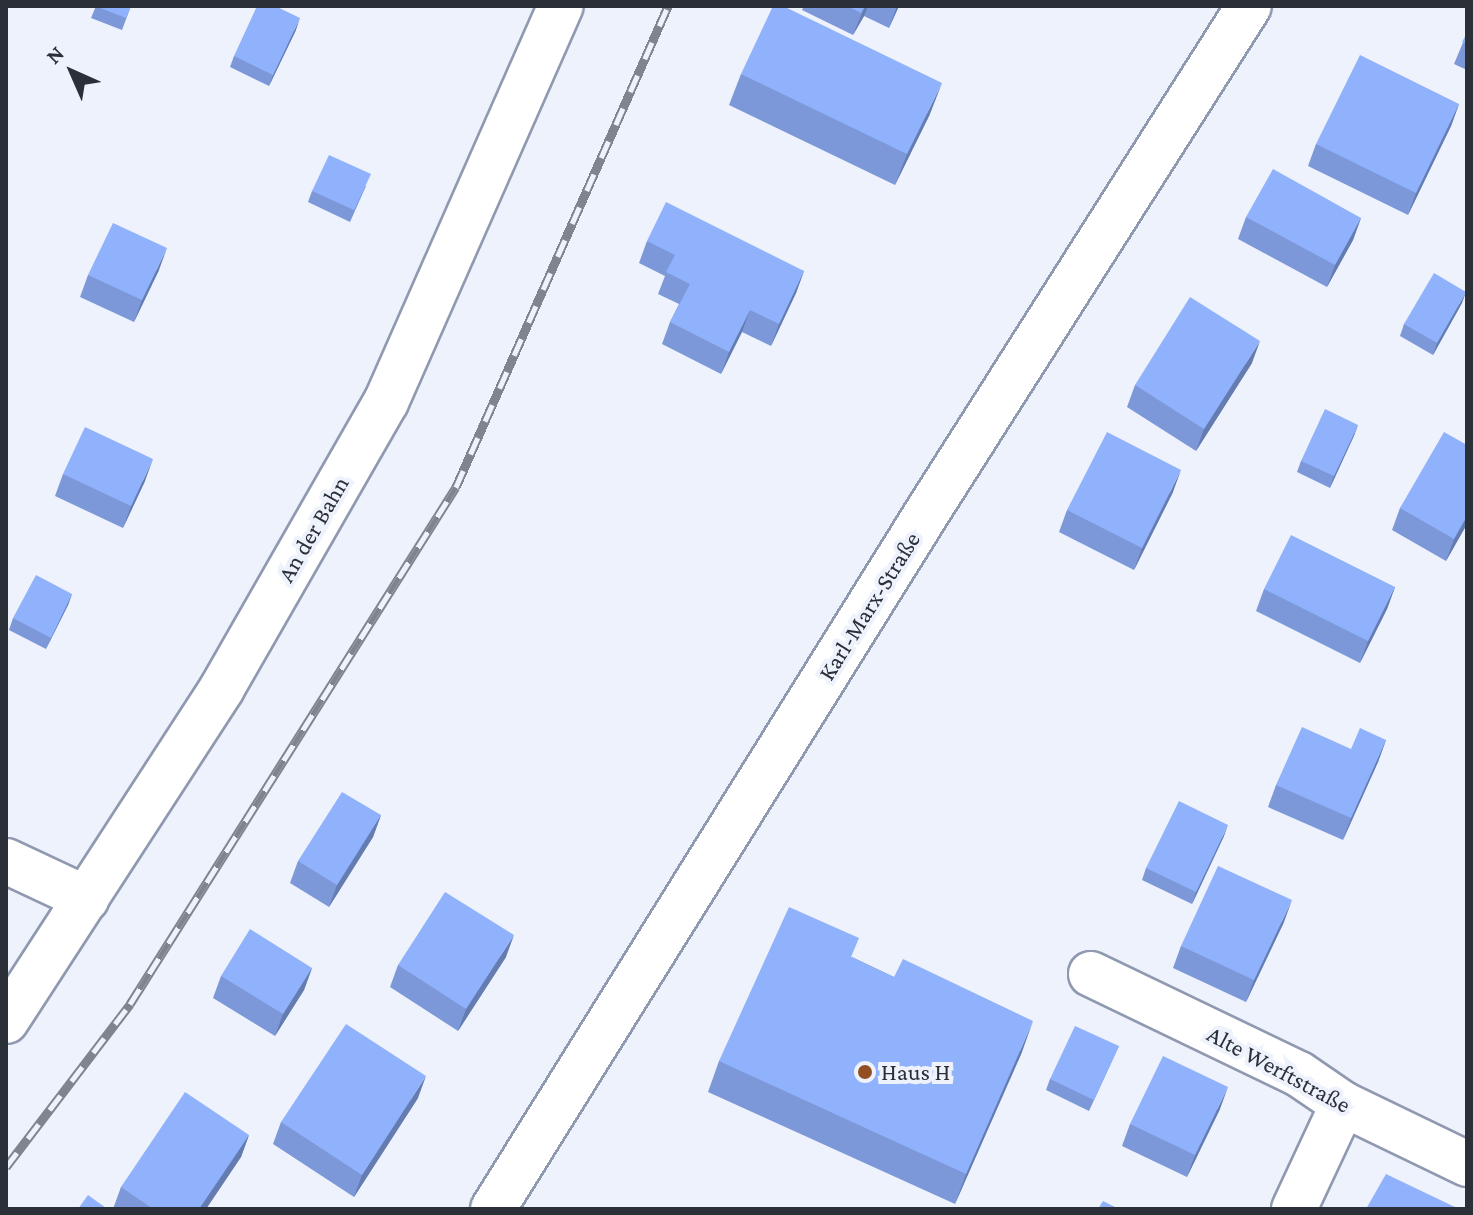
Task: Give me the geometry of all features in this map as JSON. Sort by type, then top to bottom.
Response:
[{"type":"street","name":"An der Bahn","points":[[6,1021],[222,688],[386,402],[561,6]]},
{"type":"street","name":"Karl-Marx-Straße","points":[[493,1209],[906,546],[1249,6]]},
{"type":"street","points":[[6,861],[87,899]]},
{"type":"street","name":"Alte Werftstraße","points":[[1091,974],[1299,1074],[1343,1104],[1467,1164]]},
{"type":"street","points":[[1294,1209],[1343,1104]]},
{"type":"building","points":[[95,6],[131,6],[126,18]]},
{"type":"building","points":[[257,6],[275,6],[300,18],[273,75],[234,56]]},
{"type":"building","points":[[773,6],[783,6],[942,83],[907,154],[741,74]]},
{"type":"building","points":[[847,6],[865,6],[861,13]]},
{"type":"building","points":[[1360,55],[1459,104],[1416,193],[1316,144]]},
{"type":"building","points":[[329,155],[371,174],[354,210],[312,191]]},
{"type":"building","points":[[1273,169],[1361,218],[1335,265],[1246,217]]},
{"type":"building","points":[[666,202],[804,271],[779,324],[750,310],[729,352],[670,322],[690,284],[666,272],[675,255],[647,241]]},
{"type":"building","points":[[113,223],[167,248],[142,300],[88,275]]},
{"type":"building","points":[[1434,273],[1466,292],[1437,343],[1404,324]]},
{"type":"building","points":[[1190,297],[1260,341],[1204,429],[1135,385]]},
{"type":"building","points":[[1325,409],[1358,425],[1334,476],[1301,461]]},
{"type":"building","points":[[85,427],[153,459],[131,506],[63,474]]},
{"type":"building","points":[[1107,432],[1181,470],[1142,548],[1067,510]]},
{"type":"building","points":[[1444,432],[1467,445],[1467,516],[1454,539],[1400,508]]},
{"type":"building","points":[[1291,535],[1395,587],[1368,641],[1264,589]]},
{"type":"building","points":[[36,575],[72,594],[51,638],[13,618]]},
{"type":"building","points":[[1302,727],[1351,749],[1360,728],[1386,740],[1351,818],[1276,785]]},
{"type":"building","points":[[342,792],[381,815],[337,885],[298,861]]},
{"type":"building","points":[[1179,801],[1228,825],[1196,892],[1146,868]]},
{"type":"building","points":[[1218,866],[1292,900],[1254,980],[1181,946]]},
{"type":"building","points":[[445,892],[514,935],[466,1009],[398,965]]},
{"type":"building","name":"Haus H","points":[[789,907],[859,938],[851,957],[894,977],[903,959],[1033,1021],[966,1174],[719,1061]]},
{"type":"building","points":[[250,929],[312,968],[283,1014],[221,976]]},
{"type":"building","points":[[346,1024],[426,1076],[362,1175],[281,1122]]},
{"type":"building","points":[[1075,1026],[1119,1046],[1094,1100],[1050,1079]]},
{"type":"building","points":[[1163,1056],[1228,1087],[1195,1155],[1130,1124]]},
{"type":"building","points":[[185,1092],[249,1135],[199,1209],[153,1209],[121,1187]]},
{"type":"building","points":[[1386,1174],[1459,1209],[1366,1209]]},
{"type":"building","points":[[88,1195],[106,1208],[78,1209]]},
{"type":"building","points":[[1103,1201],[1119,1209],[1098,1209]]},
{"type":"railway","points":[[6,1167],[130,1004],[456,487],[668,6]]},
{"type":"place","name":"Haus H","points":[[865,1072]]}]
